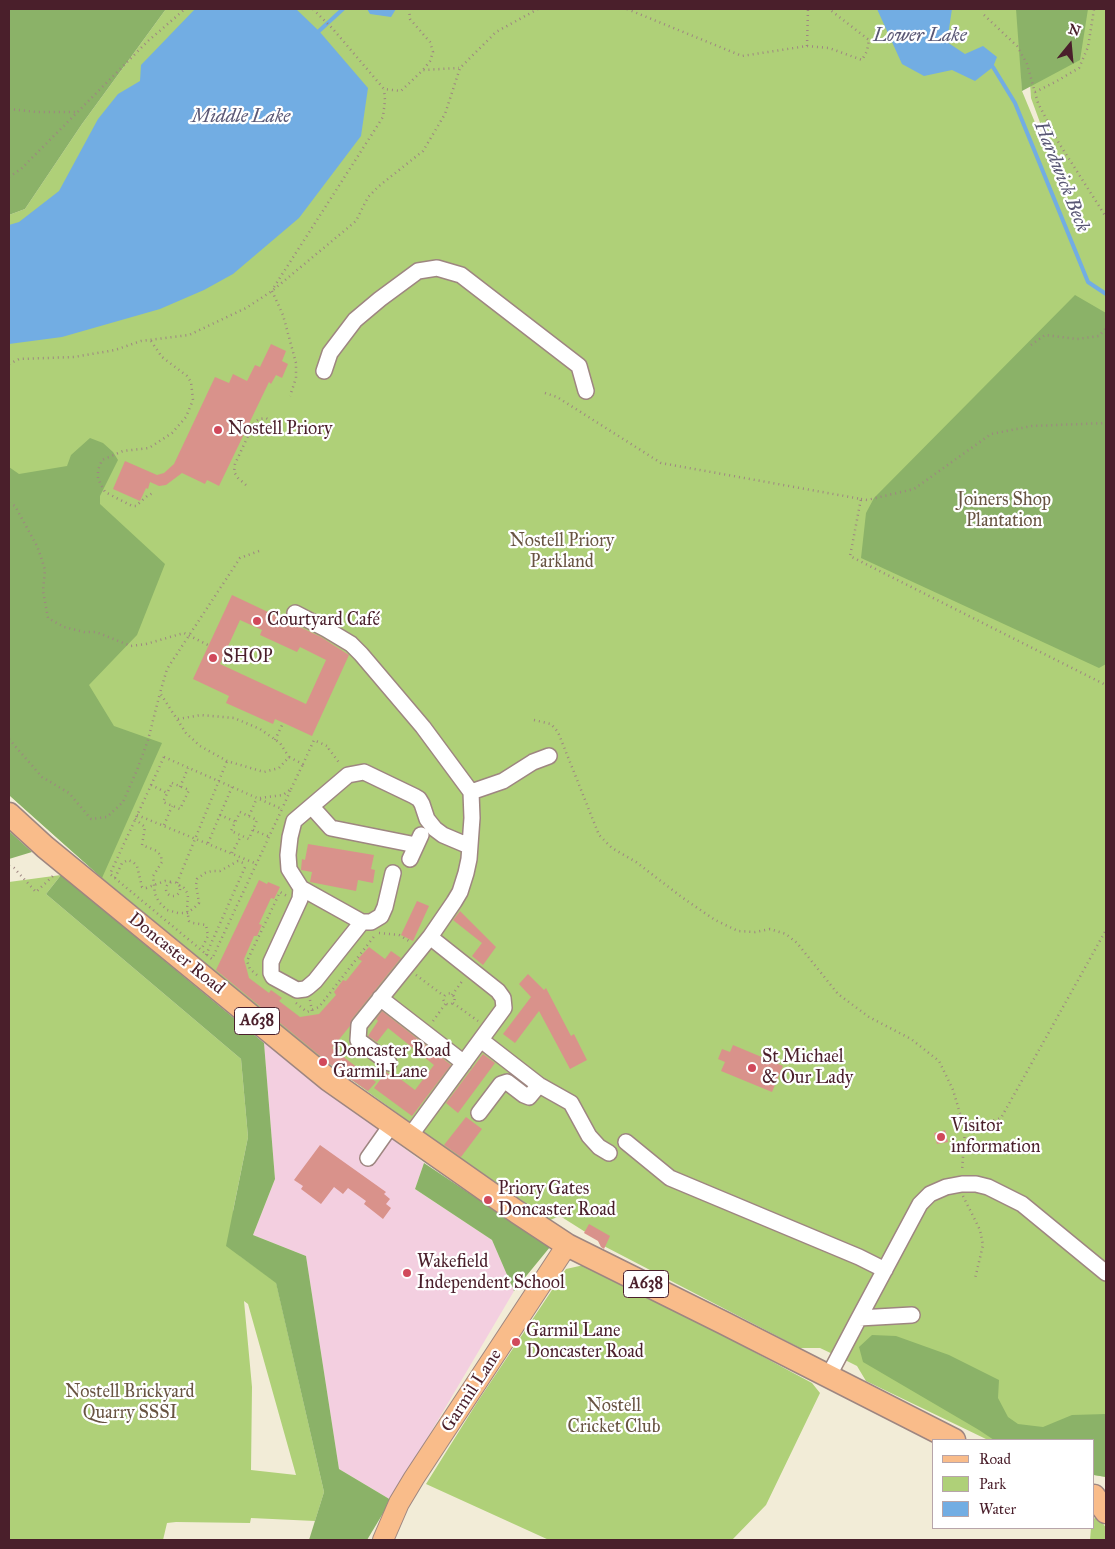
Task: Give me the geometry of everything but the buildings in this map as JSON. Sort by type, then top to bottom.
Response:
[{"type":"highway","name":"Doncaster Road","points":[[9,814],[65,864],[329,1080],[567,1245]]},
{"type":"highway","name":"A638","points":[[567,1245],[952,1439]]},
{"type":"main road","name":"Garmil Lane","points":[[383,1540],[414,1478],[567,1245]]},
{"type":"lane","points":[[324,371],[330,353],[355,320],[418,271],[437,268],[461,275],[579,366],[586,391]]},
{"type":"lane","points":[[295,613],[351,644],[361,654],[423,727],[471,792],[472,818],[469,859],[460,892],[453,905],[425,943],[359,1025],[358,1040],[389,1063]]},
{"type":"lane","points":[[471,792],[503,781],[533,762],[549,756]]},
{"type":"lane","points":[[362,922],[315,981],[305,989],[297,990],[273,978],[271,962],[299,896],[289,869],[288,855],[294,821],[348,775],[364,772],[372,774],[419,799],[427,819],[435,829],[469,846]]},
{"type":"lane","points":[[312,807],[331,828],[416,847]]},
{"type":"lane","points":[[299,896],[362,922],[371,922],[381,916],[393,873]]},
{"type":"lane","points":[[410,1136],[423,1121],[504,1008],[503,998],[498,991],[471,969],[425,943]]},
{"type":"lane","points":[[380,998],[464,1063]]},
{"type":"lane","points":[[485,1034],[539,1086],[571,1103],[589,1136],[609,1153]]},
{"type":"lane","points":[[479,1113],[501,1084],[506,1082],[529,1097],[539,1086]]},
{"type":"lane","points":[[368,1158],[392,1124]]},
{"type":"lane","points":[[626,1142],[670,1178],[859,1257],[885,1270]]},
{"type":"lane","points":[[828,1377],[920,1204],[930,1194],[946,1187],[976,1184],[988,1187],[1022,1204],[1106,1273]]},
{"type":"lane","points":[[859,1318],[912,1315]]},
{"type":"path","points":[[9,177],[21,169],[148,41],[185,9]]},
{"type":"path","points":[[272,291],[384,117],[384,89],[334,29],[313,9]]},
{"type":"path","points":[[384,89],[401,91],[423,70],[430,61],[433,52],[430,42],[410,20],[409,9]]},
{"type":"path","points":[[9,364],[20,359],[74,357],[115,350],[141,341],[189,335],[246,308],[272,291],[356,222],[368,197],[423,151],[444,114],[460,68],[496,32],[538,9]]},
{"type":"path","points":[[627,9],[742,56],[807,46],[829,48],[862,60],[867,51],[869,40],[829,9]]},
{"type":"path","points":[[807,46],[808,9]]},
{"type":"path","points":[[1035,92],[1079,68],[1088,47],[1094,9]]},
{"type":"path","points":[[984,15],[1017,46],[1027,64],[1038,103],[1057,140],[1106,216]]},
{"type":"path","points":[[423,70],[460,68]]},
{"type":"path","points":[[9,108],[36,112],[78,112]]},
{"type":"path","points":[[272,291],[283,315],[296,363],[296,378],[290,396]]},
{"type":"path","points":[[1031,346],[1045,335],[1077,339],[1099,336],[1106,328]]},
{"type":"path","points":[[151,340],[162,357],[187,376],[191,382],[193,400],[186,417],[172,433],[148,448],[123,451],[102,460],[98,470],[98,479],[105,492],[132,506],[136,506],[153,493]]},
{"type":"path","points":[[545,393],[557,397],[661,463],[867,500],[914,489],[991,434],[1032,426],[1106,423]]},
{"type":"path","points":[[246,485],[234,472],[235,464],[254,423],[259,419],[266,418],[273,422]]},
{"type":"path","points":[[861,499],[850,556],[1106,685]]},
{"type":"path","points":[[9,503],[14,506],[37,546],[41,557],[45,570],[43,591],[48,618],[64,626],[84,632],[96,632],[131,646],[146,644],[184,633],[208,645]]},
{"type":"path","points":[[9,739],[42,777],[69,793],[91,819],[107,817],[123,802],[137,770],[148,740],[167,669],[240,558],[259,551]]},
{"type":"path","points":[[160,693],[186,733],[200,746],[227,761],[264,772],[279,768],[289,758]]},
{"type":"path","points":[[178,719],[201,715],[234,718],[260,729],[280,743],[289,758],[303,764]]},
{"type":"path","points":[[534,720],[551,724],[558,732],[599,836],[612,848],[636,862],[715,920],[738,931],[755,932],[770,929],[786,934],[797,943],[838,994],[869,1017],[911,1039],[939,1062],[953,1090],[965,1130],[963,1197],[980,1230],[983,1245],[975,1280]]},
{"type":"path","points":[[274,740],[283,723]]},
{"type":"path","points":[[282,809],[164,757],[110,874],[212,959],[270,837],[314,740],[329,746],[329,749],[348,775]]},
{"type":"path","points":[[172,882],[166,888],[167,893],[170,896],[175,896],[179,894],[178,884],[227,761]]},
{"type":"path","points":[[180,786],[188,768]]},
{"type":"path","points":[[172,783],[180,786],[189,790],[180,810],[163,802],[172,783]]},
{"type":"path","points":[[151,785],[167,792]]},
{"type":"path","points":[[208,843],[232,787]]},
{"type":"path","points":[[258,798],[283,794],[291,789]]},
{"type":"path","points":[[249,816],[258,798]]},
{"type":"path","points":[[164,825],[172,806]]},
{"type":"path","points":[[240,812],[249,816],[257,820],[249,839],[232,831],[240,812]]},
{"type":"path","points":[[137,815],[257,864]]},
{"type":"path","points":[[220,815],[236,822]]},
{"type":"path","points":[[135,819],[145,827],[142,846],[157,851],[161,856],[162,862],[153,876],[155,894],[159,902],[167,910],[187,913],[199,903],[196,885],[198,879],[205,873],[220,871],[238,861],[246,864]]},
{"type":"path","points":[[253,830],[270,837]]},
{"type":"path","points":[[232,854],[241,836]]},
{"type":"path","points":[[115,878],[122,863],[128,860],[136,866],[142,887],[146,888],[165,881],[178,884],[184,888],[188,894],[187,913],[189,921],[206,925],[208,936],[201,950]]},
{"type":"path","points":[[206,955],[248,860]]},
{"type":"path","points":[[9,866],[14,868],[36,892],[65,864]]},
{"type":"path","points":[[264,980],[250,969],[247,961],[280,892],[299,896]]},
{"type":"path","points":[[965,1130],[1001,1118],[1106,930]]},
{"type":"path","points":[[293,1001],[307,1012],[319,1007],[377,933],[399,935],[425,943]]},
{"type":"path","points":[[405,967],[444,996],[443,999],[446,1004]]},
{"type":"path","points":[[452,995],[471,969]]},
{"type":"path","points":[[444,996],[449,993],[452,995]]},
{"type":"path","points":[[452,995],[454,998],[453,1002],[485,1034]]},
{"type":"path","points":[[425,1033],[446,1004],[453,1002]]},
{"type":"shaded area","name":"Wakefield Independent School","points":[[264,1043],[424,1163],[415,1189],[492,1240],[514,1291],[391,1500],[339,1469],[306,1256],[253,1235],[275,1179]]},
{"type":"green space","points":[[9,9],[166,9],[82,124],[25,209],[9,215]]},
{"type":"green space","name":"Nostell Priory Parkland","points":[[166,9],[1020,9],[1022,91],[1079,229],[1031,98],[1025,9],[1106,9],[1106,1477],[1095,1475],[1095,1439],[986,1439],[866,1381],[857,1366],[820,1348],[800,1348],[600,1244],[598,1240],[560,1216],[550,1220],[317,1055],[102,878],[9,795],[9,215],[25,209],[82,124]]},
{"type":"green space","points":[[1016,9],[1088,9],[1080,60],[1022,91]]},
{"type":"green space","name":"Joiners Shop Plantation","points":[[1075,295],[1106,313],[1106,664],[1099,668],[861,558],[866,513],[874,498]]},
{"type":"green space","points":[[90,438],[103,443],[113,452],[118,460],[100,496],[100,504],[165,564],[137,635],[89,685],[114,726],[162,743],[102,878],[9,795],[9,467],[19,474],[67,466],[71,455]]},
{"type":"green space","points":[[9,831],[32,852],[9,859]]},
{"type":"green space","name":"Nostell Brickyard Quarry SSSI","points":[[61,875],[46,894],[241,1059],[248,1137],[233,1211],[240,1256],[276,1282],[324,1492],[315,1521],[251,1518],[250,1523],[167,1523],[163,1540],[9,1540],[9,882]],"holes":[[[244,1301],[248,1304],[296,1475],[251,1470],[252,1387]]]},
{"type":"green space","points":[[61,875],[264,1043],[275,1179],[253,1235],[306,1256],[339,1469],[391,1500],[367,1540],[309,1540],[324,1492],[276,1283],[226,1246],[248,1137],[241,1059],[46,894]]},
{"type":"green space","points":[[424,1163],[550,1247],[514,1291],[492,1240],[415,1189]]},
{"type":"green space","name":"Nostell Cricket Club","points":[[584,1265],[717,1332],[812,1383],[820,1393],[766,1505],[732,1540],[549,1540],[426,1484],[478,1401],[566,1269]]},
{"type":"green space","points":[[872,1335],[896,1336],[949,1355],[999,1380],[998,1398],[1008,1417],[1018,1424],[1043,1427],[1072,1415],[1106,1414],[1106,1477],[1095,1475],[1095,1439],[992,1439],[863,1362],[859,1347]]},
{"type":"green space","points":[[1097,1514],[1106,1528],[1106,1540],[1090,1540],[1091,1529],[1095,1529],[1095,1517]]},
{"type":"water","name":"Middle Lake","points":[[195,9],[296,9],[319,31],[368,88],[361,136],[299,218],[233,274],[204,290],[160,309],[62,337],[9,344],[9,225],[19,222],[59,191],[98,119],[118,94],[140,81],[141,65]]},
{"type":"water","points":[[367,9],[396,9],[391,17],[370,14]]},
{"type":"water","name":"Lower Lake","points":[[877,9],[952,9],[947,42],[965,54],[983,46],[997,57],[993,67],[975,81],[952,70],[924,76],[902,64]]},
{"type":"waterway","points":[[319,31],[343,9]]},
{"type":"waterway","name":"Hardwick Beck","points":[[993,67],[1015,103],[1088,282],[1106,294]]},
{"type":"place","name":"Nostell Priory","points":[[218,430]]},
{"type":"place","name":"Courtyard Café","points":[[257,621]]},
{"type":"place","name":"SHOP","points":[[213,658]]},
{"type":"place","name":"Doncaster Road Garmil Lane","points":[[323,1062]]},
{"type":"place","name":"St Michael & Our Lady","points":[[752,1068]]},
{"type":"place","name":"Visitor information","points":[[941,1137]]},
{"type":"place","name":"Priory Gates Doncaster Road","points":[[488,1200]]},
{"type":"place","name":"Wakefield Independent School","points":[[407,1273]]},
{"type":"place","name":"Garmil Lane Doncaster Road","points":[[516,1342]]}]
